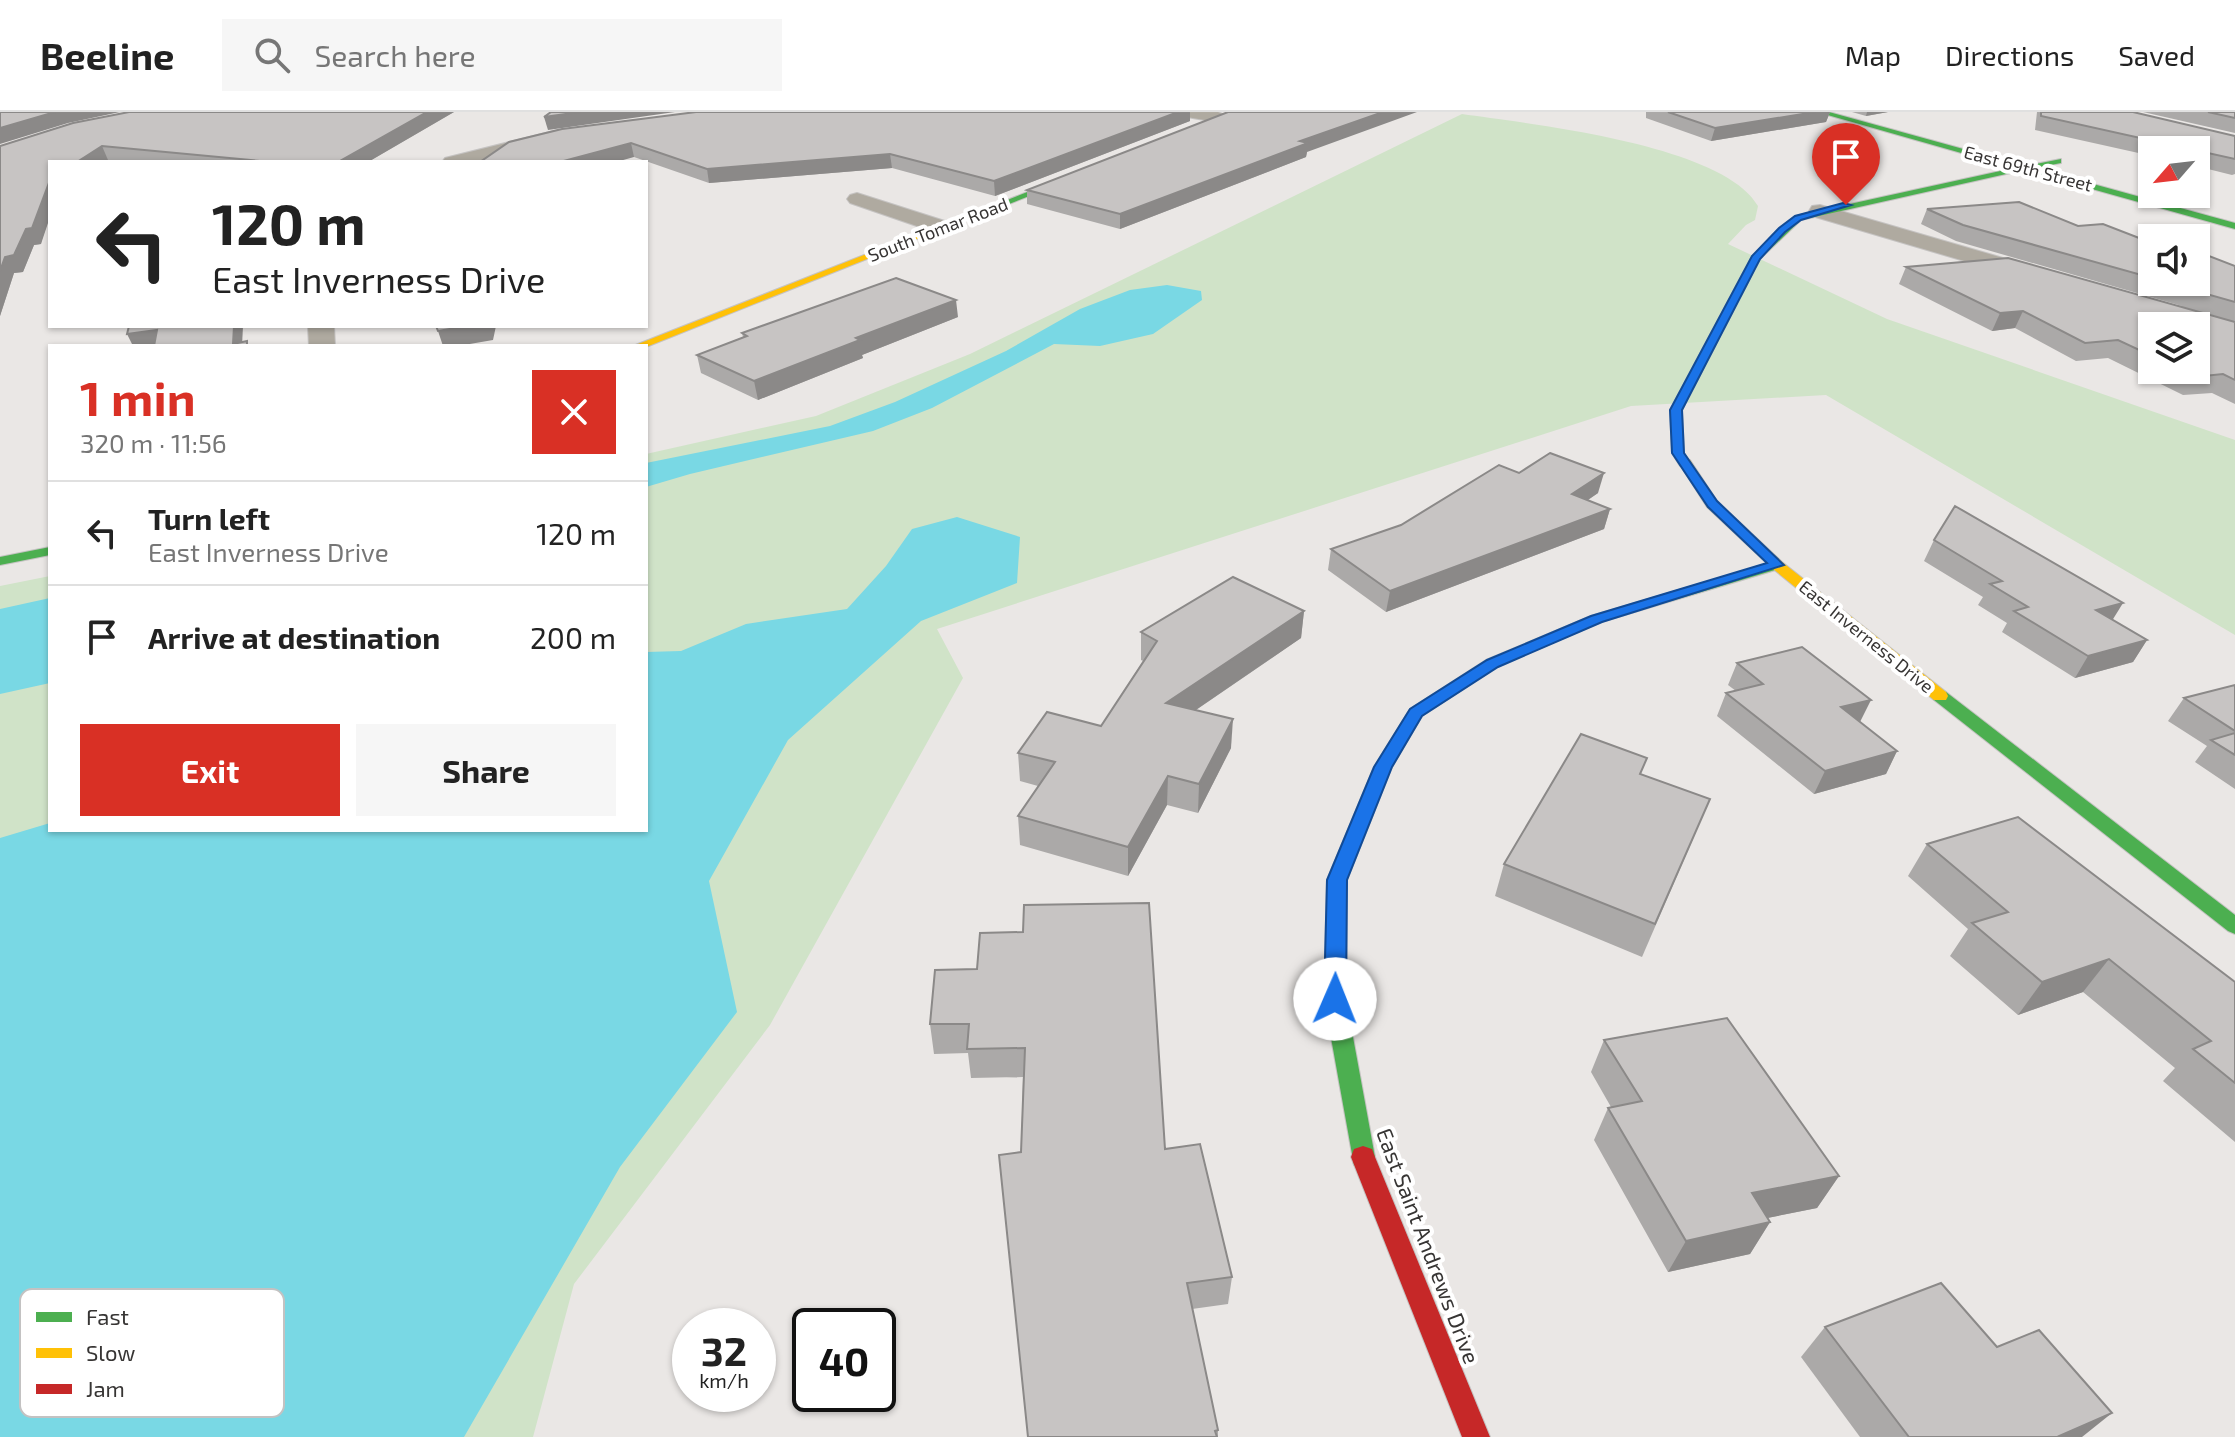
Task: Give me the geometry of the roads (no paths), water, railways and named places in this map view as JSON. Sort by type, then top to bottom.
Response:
[{"type":"street","name":"East 69th Street","points":[[1821,112],[2235,226]]},
{"type":"street","name":"East 69th Street","points":[[1875,112],[2138,182]]},
{"type":"street","points":[[1190,121],[1229,115]]},
{"type":"street","points":[[459,160],[517,144],[579,132]]},
{"type":"street","points":[[1809,215],[2058,161]]},
{"type":"street","name":"South Tomar Road","points":[[643,344],[1104,164]]},
{"type":"street","points":[[857,199],[943,228]]},
{"type":"street","points":[[2210,201],[2235,208]]},
{"type":"street","points":[[1809,215],[2060,290]]},
{"type":"street","name":"East Inverness Drive","points":[[1809,215],[1782,230],[1756,258],[1676,410],[1678,453],[1712,504],[1777,565],[2054,788],[2235,926]]},
{"type":"street","points":[[0,561],[48,551]]},
{"type":"street","name":"East Saint Andrews Drive","points":[[1476,1437],[1362,1153],[1335,999],[1337,880],[1383,767],[1416,713],[1492,663],[1596,619],[1777,565]]},
{"type":"water","points":[[1167,285],[1201,291],[1202,300],[1153,334],[1100,346],[1054,344],[932,408],[873,431],[648,486],[648,463],[830,426],[895,402],[1006,351],[1080,309],[1130,290]]},
{"type":"water","points":[[957,517],[1020,537],[1017,583],[921,621],[788,740],[709,881],[737,1012],[620,1167],[464,1437],[0,1437],[0,838],[48,824],[48,832],[648,832],[648,652],[681,651],[746,624],[847,609],[886,566],[912,529]]},
{"type":"water","points":[[48,598],[48,683],[0,694],[0,609]]}]
